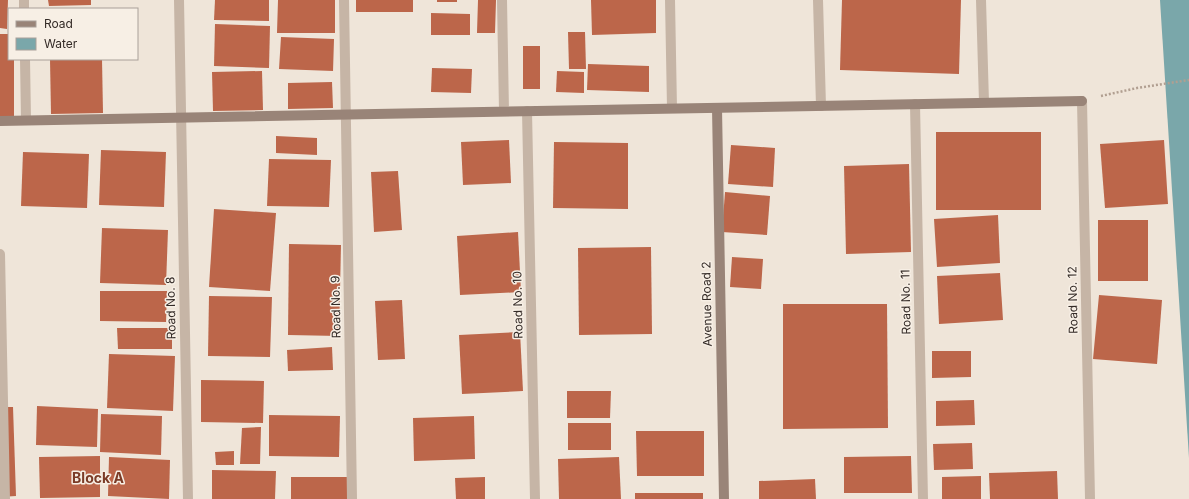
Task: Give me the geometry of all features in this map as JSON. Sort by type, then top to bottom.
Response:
[{"type":"street","name":"Road No. 8","points":[[179,0],[188,499]]},
{"type":"street","name":"Road No. 9","points":[[344,0],[352,499]]},
{"type":"street","points":[[502,0],[504,112]]},
{"type":"street","points":[[670,0],[672,108]]},
{"type":"street","points":[[818,0],[821,106]]},
{"type":"street","points":[[981,0],[984,102]]},
{"type":"street","points":[[25,60],[26,120]]},
{"type":"street","points":[[0,121],[1082,100]]},
{"type":"street","name":"Road No. 12","points":[[1082,100],[1090,499]]},
{"type":"street","name":"Road No. 11","points":[[915,104],[923,499]]},
{"type":"street","name":"Avenue Road 2","points":[[716,108],[724,499]]},
{"type":"street","name":"Road No. 10","points":[[527,111],[535,499]]},
{"type":"street","points":[[0,254],[5,499]]},
{"type":"path","points":[[1082,100],[1136,88],[1189,80]]},
{"type":"water","points":[[1160,0],[1189,0],[1189,458]]},
{"type":"building","points":[[0,0],[8,0],[7,29],[0,28]]},
{"type":"building","points":[[48,0],[91,0],[91,5],[49,6]]},
{"type":"building","points":[[215,0],[269,0],[269,21],[214,20]]},
{"type":"building","points":[[278,0],[335,0],[335,33],[277,33]]},
{"type":"building","points":[[356,0],[413,0],[413,12],[356,12]]},
{"type":"building","points":[[437,0],[457,0],[457,2],[437,2]]},
{"type":"building","points":[[478,0],[496,0],[495,33],[477,33]]},
{"type":"building","points":[[591,0],[656,0],[656,33],[592,35]]},
{"type":"building","points":[[842,0],[961,0],[959,74],[840,70]]},
{"type":"building","points":[[431,13],[470,14],[470,35],[431,35]]},
{"type":"building","points":[[215,24],[270,26],[269,68],[214,66]]},
{"type":"building","points":[[568,32],[585,32],[586,69],[569,69]]},
{"type":"building","points":[[0,34],[8,34],[8,60],[14,60],[14,121],[0,121]]},
{"type":"building","points":[[281,37],[334,39],[333,71],[279,69]]},
{"type":"building","points":[[523,46],[540,46],[540,89],[523,89]]},
{"type":"building","points":[[50,60],[102,60],[103,113],[51,114]]},
{"type":"building","points":[[588,64],[649,66],[649,92],[587,90]]},
{"type":"building","points":[[432,68],[472,69],[471,93],[431,92]]},
{"type":"building","points":[[262,71],[263,110],[213,111],[212,72]]},
{"type":"building","points":[[557,71],[584,72],[584,93],[556,92]]},
{"type":"building","points":[[332,82],[333,108],[288,109],[288,83]]},
{"type":"building","points":[[936,132],[1041,132],[1041,210],[936,210]]},
{"type":"building","points":[[276,136],[317,138],[317,155],[276,153]]},
{"type":"building","points":[[509,140],[511,183],[463,185],[461,142]]},
{"type":"building","points":[[1164,140],[1168,204],[1105,208],[1100,144]]},
{"type":"building","points":[[554,142],[628,143],[628,209],[553,208]]},
{"type":"building","points":[[731,145],[775,148],[773,187],[728,184]]},
{"type":"building","points":[[101,150],[166,152],[164,207],[99,205]]},
{"type":"building","points":[[23,152],[89,154],[87,208],[21,206]]},
{"type":"building","points":[[269,159],[331,160],[329,207],[267,206]]},
{"type":"building","points":[[909,164],[911,252],[846,254],[844,166]]},
{"type":"building","points":[[398,171],[402,230],[374,232],[371,172]]},
{"type":"building","points":[[725,192],[770,196],[767,235],[722,232]]},
{"type":"building","points":[[214,209],[276,213],[270,291],[209,287]]},
{"type":"building","points":[[998,215],[1000,263],[937,267],[934,219]]},
{"type":"building","points":[[1098,220],[1148,220],[1148,281],[1098,281]]},
{"type":"building","points":[[102,228],[168,230],[166,285],[100,283]]},
{"type":"building","points":[[518,232],[521,292],[460,295],[457,236]]},
{"type":"building","points":[[289,244],[341,245],[339,336],[288,335]]},
{"type":"building","points":[[651,247],[652,334],[579,335],[578,248]]},
{"type":"building","points":[[732,257],[763,259],[761,289],[730,287]]},
{"type":"building","points":[[1000,273],[1003,320],[939,324],[937,276]]},
{"type":"building","points":[[100,291],[167,291],[166,322],[100,321]]},
{"type":"building","points":[[1099,295],[1162,300],[1157,364],[1093,359]]},
{"type":"building","points":[[209,296],[272,297],[270,357],[208,356]]},
{"type":"building","points":[[402,300],[405,359],[378,360],[375,301]]},
{"type":"building","points":[[783,304],[887,304],[888,428],[783,429]]},
{"type":"building","points":[[117,328],[172,328],[172,349],[118,349]]},
{"type":"building","points":[[520,332],[523,391],[462,394],[459,335]]},
{"type":"building","points":[[332,347],[333,370],[288,371],[287,350]]},
{"type":"building","points":[[932,351],[971,351],[971,377],[932,378]]},
{"type":"building","points":[[109,354],[175,356],[173,411],[107,408]]},
{"type":"building","points":[[201,380],[264,381],[263,423],[201,422]]},
{"type":"building","points":[[567,391],[611,391],[610,418],[567,418]]},
{"type":"building","points":[[974,400],[975,425],[936,426],[936,401]]},
{"type":"building","points":[[37,406],[98,409],[97,447],[36,445]]},
{"type":"building","points":[[0,407],[13,407],[16,496],[0,497]]},
{"type":"building","points":[[101,414],[162,416],[161,455],[100,452]]},
{"type":"building","points":[[269,415],[340,416],[339,457],[269,456]]},
{"type":"building","points":[[474,416],[475,459],[414,461],[413,418]]},
{"type":"building","points":[[568,423],[611,423],[611,450],[568,450]]},
{"type":"building","points":[[261,427],[260,464],[240,464],[242,428]]},
{"type":"building","points":[[636,431],[704,431],[704,476],[637,476]]},
{"type":"building","points":[[972,443],[973,469],[934,470],[933,444]]},
{"type":"building","points":[[234,451],[234,465],[216,465],[215,452]]},
{"type":"building","points":[[100,456],[100,497],[40,498],[39,457]]},
{"type":"building","points":[[911,456],[912,493],[844,493],[844,457]]},
{"type":"building","points":[[109,457],[170,460],[169,499],[108,496]]},
{"type":"building","points":[[619,457],[621,499],[559,499],[558,459]]},
{"type":"building","points":[[212,470],[276,471],[275,499],[212,499]]},
{"type":"building","points":[[1057,471],[1058,499],[990,499],[989,473]]},
{"type":"building","points":[[981,476],[981,499],[942,499],[942,477]]},
{"type":"building","points":[[291,477],[354,477],[354,499],[291,499]]},
{"type":"building","points":[[485,477],[485,499],[456,499],[455,478]]},
{"type":"building","points":[[815,479],[816,499],[759,499],[759,481]]},
{"type":"building","points":[[635,493],[703,493],[703,499],[635,499]]},
{"type":"district","name":"Block A","points":[[98,478]]}]
